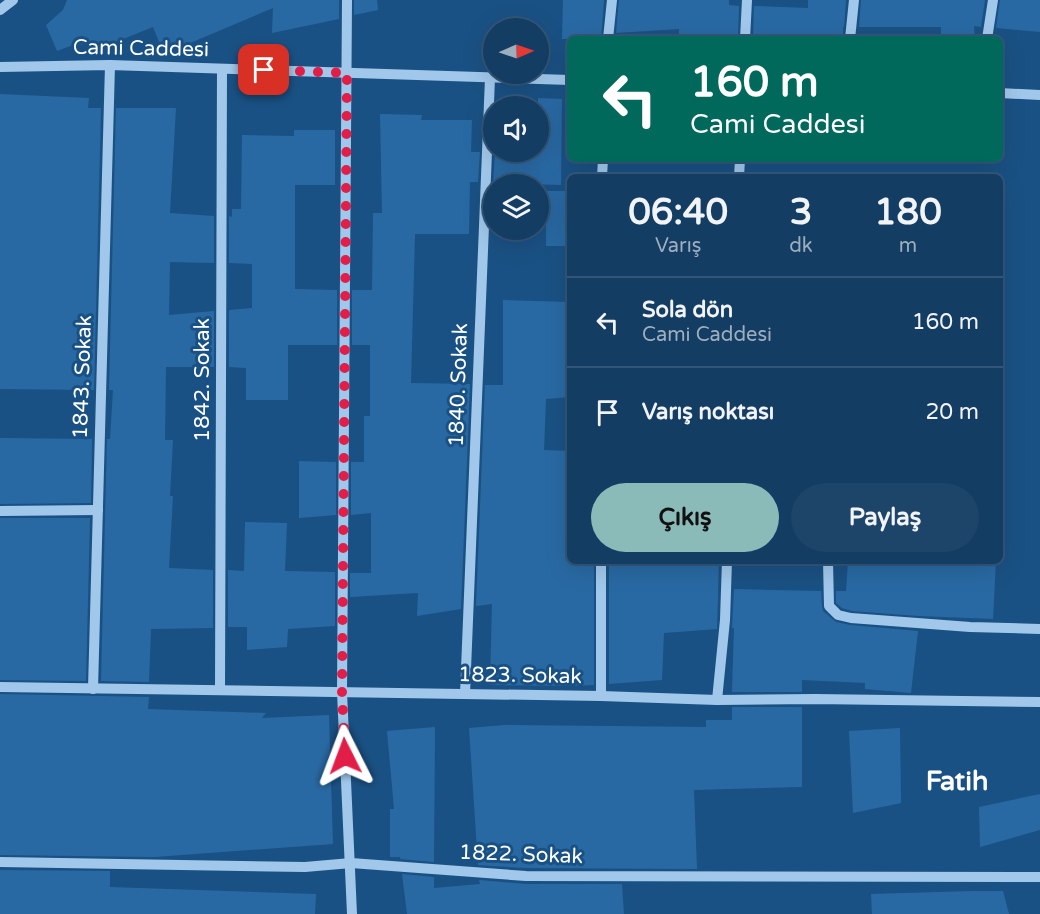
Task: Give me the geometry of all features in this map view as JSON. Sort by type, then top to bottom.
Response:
[{"type":"street","points":[[0,10],[13,0]]},
{"type":"street","points":[[347,0],[342,692],[352,914]]},
{"type":"street","points":[[608,36],[612,0]]},
{"type":"street","points":[[745,36],[747,0]]},
{"type":"street","points":[[850,36],[854,0]]},
{"type":"street","points":[[987,36],[993,0]]},
{"type":"street","name":"Cami Caddesi","points":[[0,67],[110,65],[483,78]]},
{"type":"street","name":"1843. Sokak","points":[[93,689],[110,65]]},
{"type":"street","name":"1842. Sokak","points":[[220,690],[222,69]]},
{"type":"street","name":"Cami Caddesi","points":[[549,79],[567,80]]},
{"type":"street","name":"1840. Sokak","points":[[465,694],[490,84]]},
{"type":"street","points":[[1003,93],[1040,95]]},
{"type":"street","points":[[0,511],[98,510]]},
{"type":"street","points":[[601,696],[602,564]]},
{"type":"street","points":[[717,700],[725,620],[727,564]]},
{"type":"street","points":[[828,564],[829,606],[838,615],[851,618],[970,627],[1040,628]]},
{"type":"street","name":"1823. Sokak","points":[[0,687],[601,696],[717,700],[1040,702]]},
{"type":"street","name":"1822. Sokak","points":[[0,862],[305,867],[351,863],[526,876],[1040,877]]},
{"type":"building","points":[[67,0],[339,0],[339,19],[272,33],[273,8],[164,54],[153,27],[96,50],[86,44],[73,45],[57,51],[46,25],[63,10]]},
{"type":"building","points":[[354,0],[377,0],[378,10],[354,15]]},
{"type":"building","points":[[563,0],[604,0],[601,36],[567,36],[567,39],[562,39]]},
{"type":"building","points":[[619,0],[729,0],[729,5],[739,6],[738,36],[679,36],[679,29],[616,33]]},
{"type":"building","points":[[808,0],[846,0],[843,36],[753,36],[754,6],[808,8]]},
{"type":"building","points":[[861,0],[985,0],[981,27],[974,26],[975,36],[941,36],[941,27],[859,27]]},
{"type":"building","points":[[1000,0],[1040,0],[1040,32],[996,28]]},
{"type":"building","points":[[0,94],[89,98],[88,108],[101,108],[94,390],[0,389]]},
{"type":"building","points":[[549,98],[562,99],[561,185],[549,185],[549,174],[494,174],[494,162],[549,162]]},
{"type":"building","points":[[116,108],[176,108],[170,213],[214,216],[214,263],[170,262],[169,315],[214,311],[214,367],[166,367],[165,440],[173,440],[169,568],[213,570],[213,628],[151,629],[149,682],[101,681],[107,439],[110,439],[113,390],[109,390]]},
{"type":"building","points":[[380,114],[422,115],[421,120],[472,120],[471,152],[480,152],[478,182],[470,182],[469,234],[415,234],[411,383],[470,384],[461,609],[417,616],[418,593],[350,597],[350,573],[371,573],[371,513],[351,515],[351,462],[364,462],[364,416],[370,416],[370,345],[352,345],[352,290],[372,290],[373,213],[382,213]]},
{"type":"building","points":[[294,130],[335,130],[335,185],[295,185],[295,289],[337,290],[337,345],[288,345],[288,400],[246,400],[246,368],[229,367],[229,310],[252,308],[252,264],[229,263],[229,216],[232,217],[232,209],[241,209],[242,135],[294,136]]},
{"type":"building","points":[[549,191],[567,191],[567,246],[546,246],[546,240],[549,240]]},
{"type":"building","points":[[503,300],[567,302],[567,397],[546,399],[544,450],[567,451],[567,564],[594,564],[594,685],[490,685],[492,604],[476,606],[485,385],[503,385]]},
{"type":"building","points":[[0,438],[92,439],[91,503],[0,504]]},
{"type":"building","points":[[299,461],[336,462],[336,515],[299,518]]},
{"type":"building","points":[[0,518],[90,518],[86,681],[0,680]]},
{"type":"building","points":[[245,522],[287,523],[285,571],[335,572],[335,626],[288,629],[287,647],[247,650],[247,627],[228,627],[228,570],[244,571]]},
{"type":"building","points":[[609,564],[719,564],[717,629],[664,633],[662,680],[609,684]]},
{"type":"building","points":[[848,564],[996,564],[993,619],[852,611],[836,603],[836,591],[846,591]]},
{"type":"building","points":[[734,589],[821,591],[823,611],[836,622],[918,631],[911,693],[865,689],[865,683],[802,680],[802,692],[732,692]]},
{"type":"building","points":[[0,694],[149,697],[148,709],[266,713],[262,718],[329,715],[333,844],[155,857],[0,855]]},
{"type":"building","points":[[732,707],[802,707],[802,787],[694,790],[697,869],[526,868],[478,865],[469,728],[505,725],[706,727],[706,720],[732,720]]},
{"type":"building","points":[[435,727],[434,862],[390,857],[390,809],[394,809],[387,731]]},
{"type":"building","points":[[900,728],[901,803],[853,813],[849,731]]},
{"type":"building","points":[[1040,794],[1040,830],[980,847],[979,807]]},
{"type":"building","points":[[0,870],[110,871],[110,887],[316,894],[315,914],[0,914]]},
{"type":"building","points":[[402,874],[434,877],[434,888],[480,884],[479,880],[526,884],[622,884],[624,914],[407,914]]},
{"type":"building","points":[[1003,891],[1009,914],[872,914],[871,894]]},
{"type":"district","name":"Fatih","points":[[957,781]]},
{"type":"route","points":[[264,70],[347,73],[342,692],[345,756]]}]
